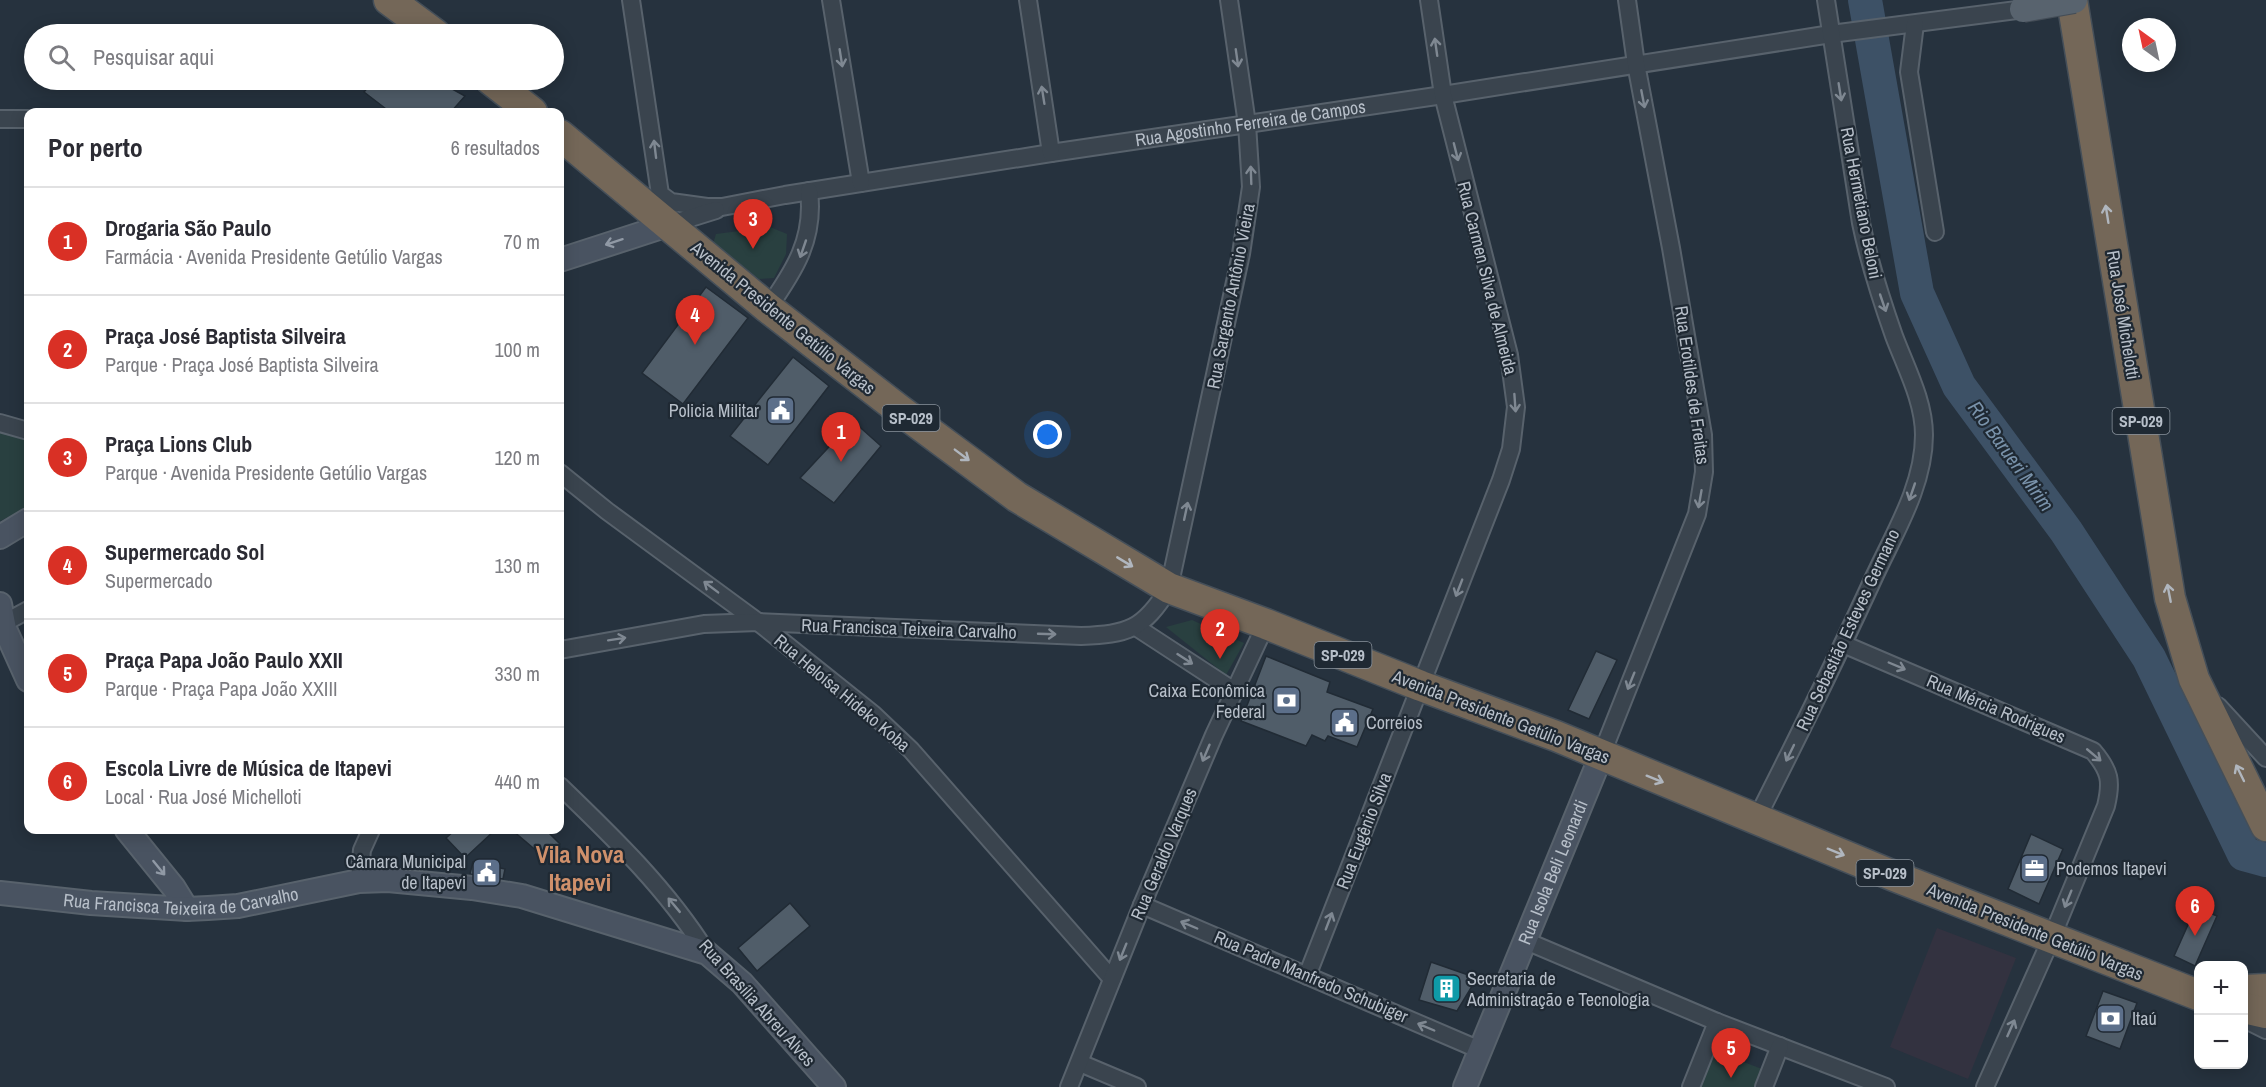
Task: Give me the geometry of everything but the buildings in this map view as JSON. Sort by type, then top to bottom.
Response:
[{"type":"highway","points":[[389,0],[421,24]]},
{"type":"highway","name":"Rua José Michelotti","points":[[2077,1],[2169,598],[2193,679],[2266,826]]},
{"type":"highway","points":[[504,90],[527,108]]},
{"type":"highway","name":"Avenida Presidente Getúlio Vargas","points":[[564,138],[669,213],[768,308],[897,408],[1017,497],[1169,588],[1420,686],[1556,736],[1756,820],[2191,991]]},
{"type":"highway","points":[[2248,990],[2266,989]]},
{"type":"highway","points":[[2248,1009],[2266,1013]]},
{"type":"main road","points":[[2023,9],[2077,1]]},
{"type":"street","points":[[631,0],[656,155],[660,194],[669,213],[710,213],[722,207]]},
{"type":"street","points":[[831,0],[861,183]]},
{"type":"street","points":[[1028,0],[1051,153]]},
{"type":"street","name":"Rua Sargento Antônio Vieira","points":[[1169,588],[1244,235],[1251,187],[1247,124],[1229,0]]},
{"type":"street","name":"Rua Carmen Silva de Almeida","points":[[1420,686],[1501,480],[1511,449],[1516,407],[1509,355],[1443,95],[1429,0]]},
{"type":"street","name":"Rua Erotildes de Freitas","points":[[1601,756],[1697,514],[1704,472],[1703,435],[1636,64],[1627,0]]},
{"type":"street","name":"Rua Hermetiano Beloni","points":[[1826,0],[1868,257],[1920,402],[1924,435]]},
{"type":"street","name":"Rua Agostinho Ferreira de Campos","points":[[564,258],[669,213],[722,207],[1051,153],[1831,34],[2077,1]]},
{"type":"street","points":[[1915,24],[1909,72],[1935,232]]},
{"type":"street","points":[[0,118],[24,119]]},
{"type":"street","points":[[768,308],[795,268],[805,247],[811,204],[809,191]]},
{"type":"street","points":[[0,423],[24,430]]},
{"type":"street","name":"Rua Sebastião Esteves Germano","points":[[1756,820],[1843,644],[1910,499],[1920,468],[1924,435]]},
{"type":"street","name":"Rua Heloísa Hideko Koba","points":[[564,476],[607,512],[758,622],[873,714],[911,750],[1112,979]]},
{"type":"street","points":[[0,537],[24,522]]},
{"type":"street","name":"Rua Francisca Teixeira Carvalho","points":[[564,649],[704,624],[758,622],[1081,636],[1109,635],[1136,627],[1151,615],[1169,588]]},
{"type":"street","points":[[24,610],[2,613],[24,670]]},
{"type":"street","name":"Rua Geraldo Varques","points":[[1069,1087],[1142,905],[1234,691],[1266,624]]},
{"type":"street","points":[[1136,627],[1234,691]]},
{"type":"street","name":"Rua Mércia Rodrigues","points":[[1843,644],[2093,751],[2104,763],[2109,776],[2110,789],[2106,806],[1991,1085]]},
{"type":"street","points":[[2193,679],[2266,758]]},
{"type":"street","name":"Rua Eugênio Silva","points":[[1307,976],[1420,686]]},
{"type":"street","name":"Rua Isola Beli Leonardi","points":[[1465,1087],[1601,756]]},
{"type":"street","name":"Rua Brasília Abreu Alves","points":[[564,790],[628,852],[686,919],[707,952],[742,982],[834,1087]]},
{"type":"street","points":[[130,834],[174,888],[187,909]]},
{"type":"street","points":[[358,881],[362,850],[369,834]]},
{"type":"street","name":"Rua Francisca Teixeira de Carvalho","points":[[0,893],[91,903],[187,909],[238,906],[358,881],[416,881],[522,896],[707,952]]},
{"type":"street","name":"Rua Padre Manfredo Schubiger","points":[[1142,905],[1480,1050]]},
{"type":"street","points":[[1526,941],[1717,1022],[1886,1087]]},
{"type":"street","points":[[2248,1021],[2266,1030]]},
{"type":"street","points":[[1690,1087],[1717,1022]]},
{"type":"street","points":[[1764,1087],[1780,1046]]},
{"type":"street","points":[[1080,1063],[1137,1087]]},
{"type":"shaded area","points":[[1937,928],[2016,958],[1968,1079],[1890,1047]]},
{"type":"green space","points":[[770,227],[787,234],[786,254],[774,278],[759,279],[713,244],[716,234]]},
{"type":"green space","points":[[0,426],[24,433],[24,509],[0,521]]},
{"type":"green space","points":[[1192,620],[1244,643],[1226,675],[1166,627]]},
{"type":"green space","points":[[1715,1051],[1762,1069],[1754,1087],[1700,1087]]},
{"type":"waterway","name":"Rio Barueri Mirim","points":[[1865,0],[1917,293],[1959,386],[2066,531],[2149,658],[2244,854],[2266,860]]},
{"type":"place","name":"Praça Lions Club","points":[[753,249]]},
{"type":"place","name":"Supermercado Sol","points":[[695,345]]},
{"type":"place","name":"Policia Militar","points":[[780,411]]},
{"type":"place","name":"Drogaria São Paulo","points":[[841,462]]},
{"type":"place","name":"Praça José Baptista Silveira","points":[[1220,659]]},
{"type":"place","name":"Caixa Econômica Federal","points":[[1286,701]]},
{"type":"place","name":"Correios","points":[[1345,723]]},
{"type":"place","name":"Podemos Itapevi","points":[[2035,869]]},
{"type":"place","name":"Câmara Municipal de Itapevi","points":[[487,872]]},
{"type":"place","name":"Escola Livre de Música de Itapevi","points":[[2195,936]]},
{"type":"place","name":"Secretaria de Administração e Tecnologia","points":[[1446,989]]},
{"type":"place","name":"Itaú","points":[[2111,1019]]},
{"type":"place","name":"Praça Papa João Paulo XXII","points":[[1731,1078]]},
{"type":"district","name":"Vila Nova Itapevi","points":[[580,869]]}]
